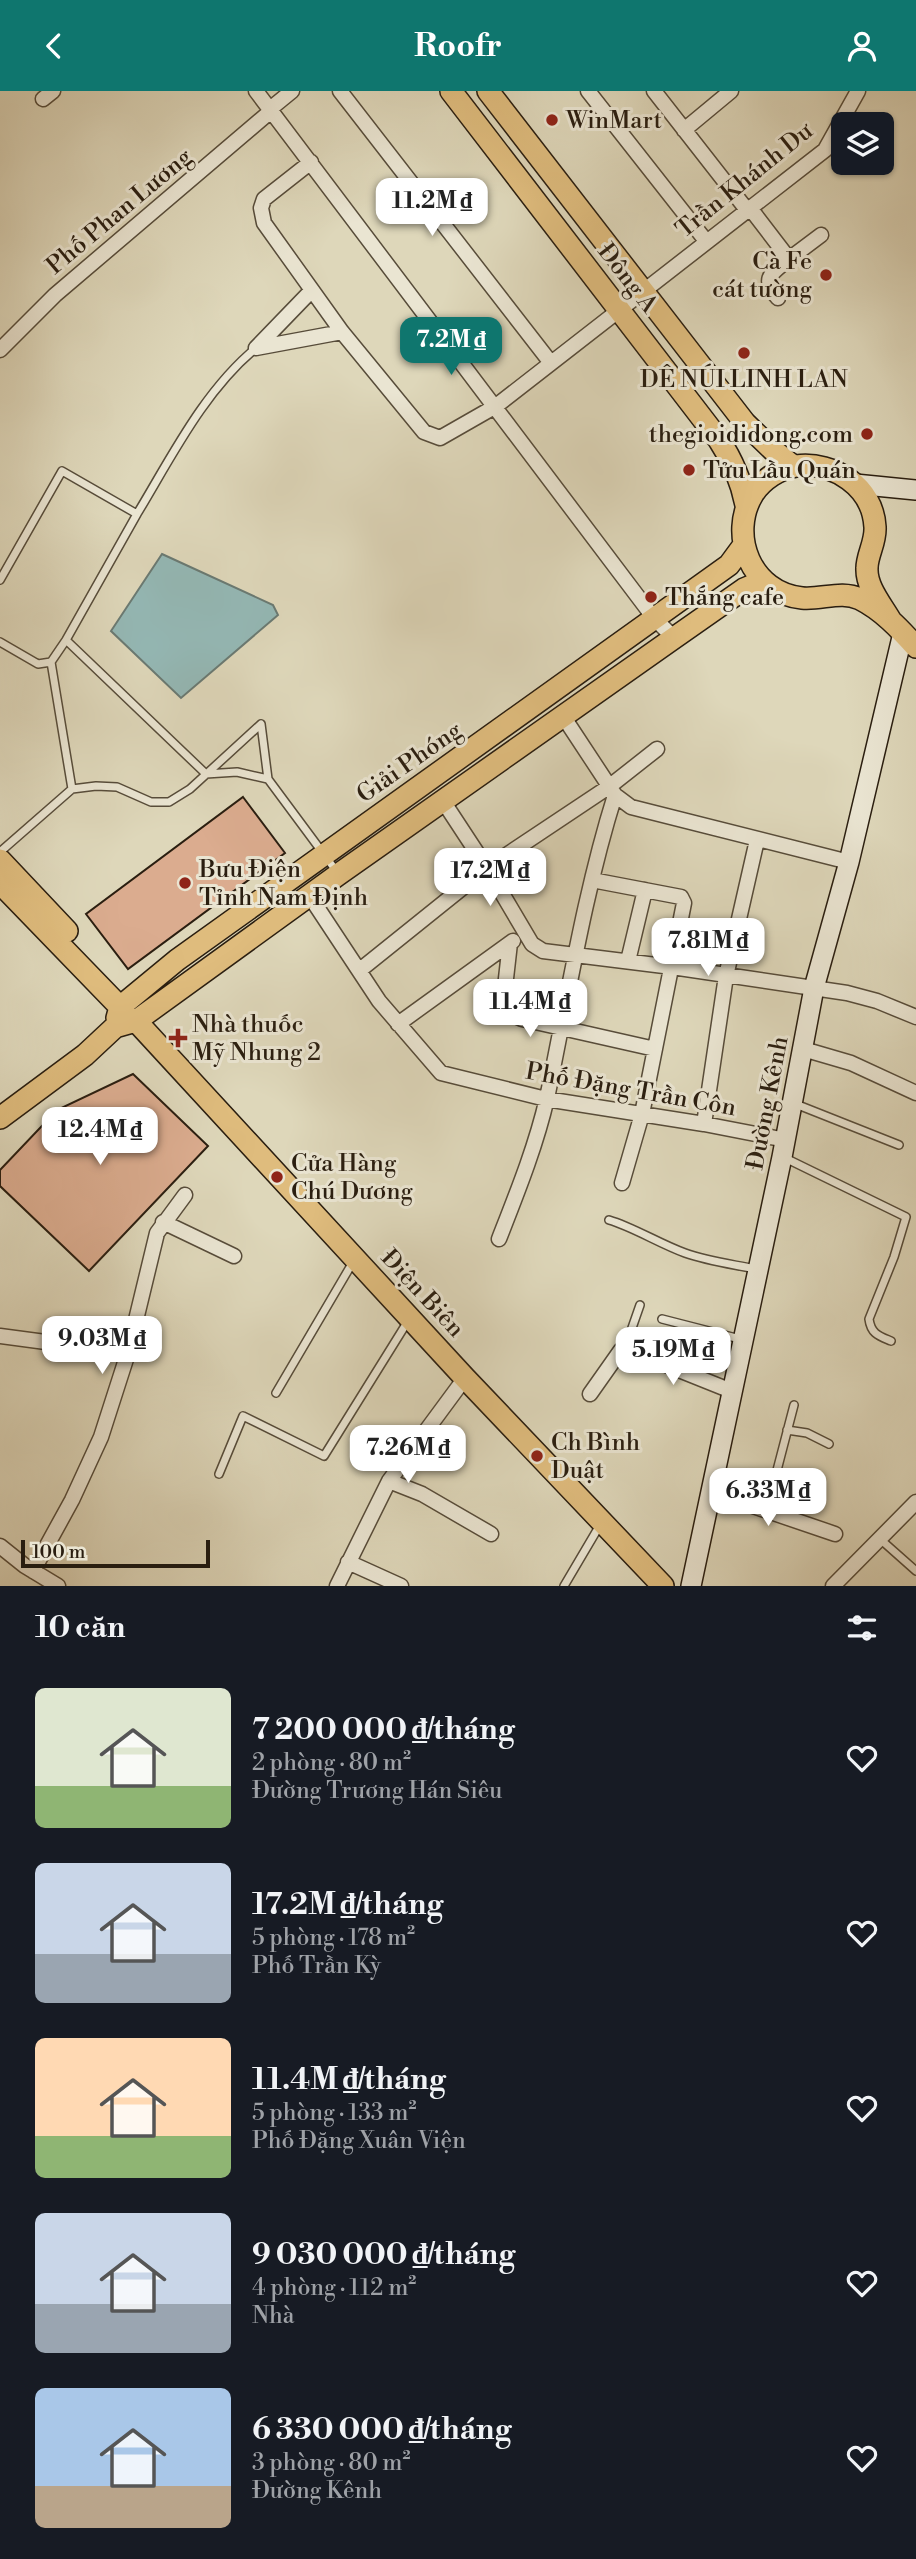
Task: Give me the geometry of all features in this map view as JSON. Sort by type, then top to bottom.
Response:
[{"type":"main road","name":"Đông A","points":[[451,91],[733,460],[747,505]]},
{"type":"main road","name":"Đông A","points":[[488,91],[745,423],[793,466]]},
{"type":"main road","points":[[815,465],[836,471],[855,484],[869,503],[875,526],[873,550],[867,567],[870,586],[903,634],[860,599],[844,594],[802,598],[775,589],[763,580],[752,568],[743,546],[741,525],[747,505],[758,488],[774,474],[793,466],[815,465]]},
{"type":"main road","name":"Giải Phóng","points":[[0,1118],[85,1055],[122,1011],[177,960],[729,565],[743,546]]},
{"type":"main road","points":[[824,597],[844,588],[862,572],[873,550]]},
{"type":"main road","name":"Giải Phóng","points":[[122,1011],[143,1022],[309,895],[744,589],[763,580]]},
{"type":"main road","name":"Điện Biên","points":[[0,860],[122,1011]]},
{"type":"main road","name":"Điện Biên","points":[[0,883],[122,1011],[143,1022],[465,1378],[663,1586]]},
{"type":"street","points":[[256,91],[654,618],[674,638]]},
{"type":"street","name":"Phố Phan Lương","points":[[0,350],[55,295],[292,91]]},
{"type":"street","points":[[340,91],[551,363]]},
{"type":"street","points":[[588,91],[706,241]]},
{"type":"street","points":[[654,91],[789,259]]},
{"type":"street","points":[[684,130],[731,91]]},
{"type":"street","name":"Trần Khánh Dư","points":[[342,332],[424,432],[440,438],[449,435],[496,406],[825,150],[858,91]]},
{"type":"street","points":[[256,348],[342,332],[264,223],[261,208],[264,199],[310,163]]},
{"type":"street","points":[[778,298],[769,288],[771,275],[821,235]]},
{"type":"street","points":[[256,348],[312,290]]},
{"type":"street","points":[[855,484],[916,490]]},
{"type":"street","name":"Đường Kênh","points":[[691,1586],[784,1149],[814,988],[849,862],[903,634]]},
{"type":"street","points":[[563,716],[612,791],[631,807],[849,862]]},
{"type":"street","points":[[360,970],[487,868],[612,791],[657,749]]},
{"type":"street","points":[[499,1239],[521,1183],[546,1099],[559,1028],[612,791]]},
{"type":"street","points":[[443,801],[532,944],[543,951],[846,993],[877,1001],[916,1017]]},
{"type":"street","points":[[704,1124],[726,976],[757,840]]},
{"type":"street","points":[[593,880],[681,897],[684,903],[642,1114],[622,1183]]},
{"type":"street","points":[[628,961],[645,890]]},
{"type":"street","name":"Phố Đặng Trần Côn","points":[[309,895],[398,1024],[441,1073],[546,1099],[704,1124],[784,1149]]},
{"type":"street","points":[[398,1024],[525,933]]},
{"type":"street","points":[[510,943],[503,1005],[509,1013],[522,1020],[655,1049]]},
{"type":"street","points":[[803,1049],[850,1063],[916,1093]]},
{"type":"street","points":[[33,1571],[101,1437],[128,1353],[157,1233],[185,1195]]},
{"type":"street","points":[[163,1222],[233,1256]]},
{"type":"street","points":[[0,1336],[128,1353]]},
{"type":"street","points":[[590,1394],[624,1348],[734,1392]]},
{"type":"street","points":[[337,1586],[389,1481],[465,1378]]},
{"type":"street","points":[[389,1481],[422,1494],[491,1534]]},
{"type":"street","points":[[712,1492],[835,1534]]},
{"type":"street","points":[[833,1586],[916,1502]]},
{"type":"street","points":[[0,1546],[58,1586]]},
{"type":"street","points":[[348,1562],[401,1586]]},
{"type":"lane","points":[[72,789],[51,662],[180,442],[223,379],[256,348]]},
{"type":"lane","points":[[0,580],[62,471],[137,513]]},
{"type":"lane","points":[[66,640],[206,774],[237,772],[268,779]]},
{"type":"lane","points":[[0,642],[38,664],[51,662]]},
{"type":"lane","points":[[0,852],[72,789],[117,787],[151,801],[169,802],[190,789],[261,724],[268,779],[339,874]]},
{"type":"lane","points":[[792,1103],[899,1145]]},
{"type":"lane","points":[[784,1149],[906,1217],[894,1257],[869,1319],[870,1327],[876,1335],[891,1341]]},
{"type":"lane","points":[[609,1220],[702,1259],[759,1270]]},
{"type":"lane","points":[[276,1393],[355,1258]]},
{"type":"lane","points":[[624,1348],[640,1305]]},
{"type":"lane","points":[[219,1474],[243,1416],[324,1457],[410,1318]]},
{"type":"lane","points":[[662,1319],[744,1341]]},
{"type":"lane","points":[[773,1512],[776,1498],[775,1478],[794,1405]]},
{"type":"lane","points":[[788,1430],[807,1433],[829,1444]]},
{"type":"lane","points":[[564,1586],[602,1522]]},
{"type":"lane","points":[[880,1538],[916,1571]]},
{"type":"water","points":[[162,554],[273,605],[278,615],[181,698],[111,631]]},
{"type":"building","name":"Bưu Điện Tỉnh Nam Định","points":[[243,797],[285,853],[128,969],[86,914]]},
{"type":"building","points":[[133,1074],[208,1146],[89,1271],[0,1186],[0,1170],[57,1110]]},
{"type":"place","name":"WinMart","points":[[552,120]]},
{"type":"place","name":"Cà Fe cát tường","points":[[826,275]]},
{"type":"place","name":"DÊ NÚI LINH LAN","points":[[744,353]]},
{"type":"place","name":"thegioididong.com","points":[[867,434]]},
{"type":"place","name":"Tửu Lầu Quán","points":[[689,470]]},
{"type":"place","name":"Thắng cafe","points":[[651,597]]},
{"type":"place","name":"Bưu Điện Tỉnh Nam Định","points":[[185,883]]},
{"type":"place","name":"Nhà thuốc Mỹ Nhung 2","points":[[178,1038]]},
{"type":"place","name":"Cửa Hàng Chú Dương","points":[[277,1177]]},
{"type":"place","name":"Ch Bình Duật","points":[[537,1456]]}]
